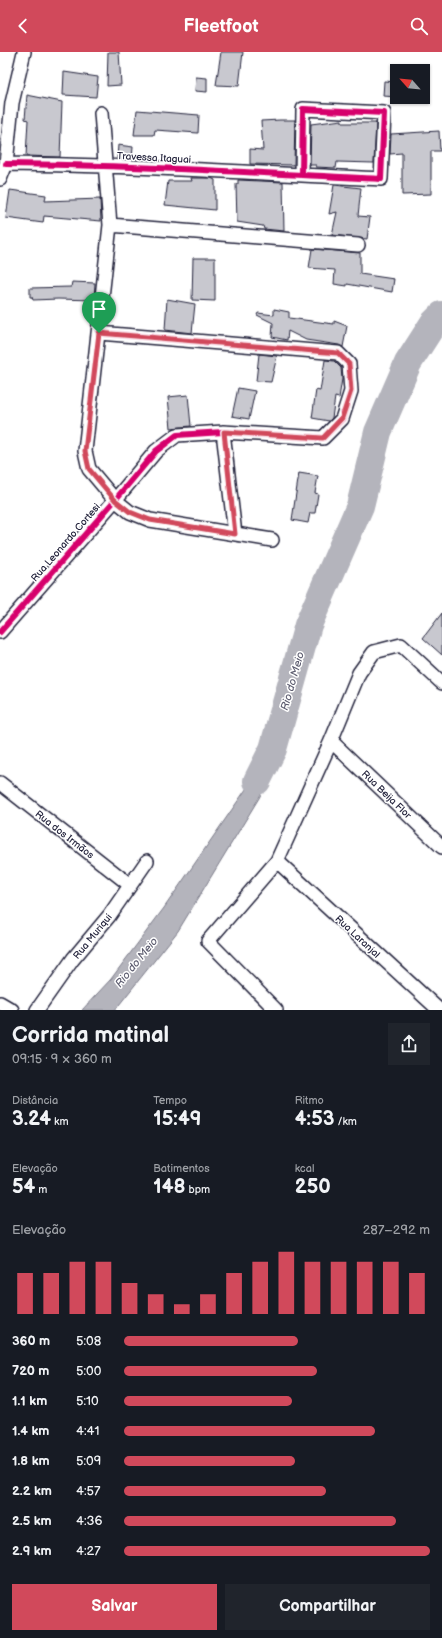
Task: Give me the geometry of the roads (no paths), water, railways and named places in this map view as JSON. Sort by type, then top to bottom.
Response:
[{"type":"street","points":[[0,179],[6,164],[6,102],[24,52]]},
{"type":"street","name":"Travessa Itaguai","points":[[6,164],[106,165],[302,175],[381,179],[384,113],[303,109],[302,175]]},
{"type":"street","points":[[101,113],[110,225],[85,451],[89,469],[115,500],[130,512],[150,520],[272,540]]},
{"type":"street","points":[[110,225],[358,245]]},
{"type":"street","name":"Rua Leonardo Cortesi","points":[[0,632],[156,451],[177,435],[224,432],[323,438],[342,418],[351,391],[349,364],[338,353],[99,333]]},
{"type":"street","points":[[224,432],[235,534]]},
{"type":"street","points":[[276,1010],[208,941],[276,861],[332,741],[359,673],[374,652],[401,645],[442,684]]},
{"type":"street","name":"Rua Beija Flor","points":[[332,741],[442,847]]},
{"type":"street","name":"Rua dos Irmãos","points":[[0,783],[130,884]]},
{"type":"street","name":"Rua Muriqui","points":[[37,1010],[73,959],[109,916],[147,861]]},
{"type":"street","name":"Rua Laranjal","points":[[276,861],[439,1010]]},
{"type":"street","points":[[0,1002],[12,1010]]},
{"type":"water","points":[[290,687],[282,753],[259,798],[178,931],[115,1010],[82,1010],[111,979],[164,908],[273,750]]},
{"type":"waterway","name":"Rio do Meio","points":[[257,781],[273,749],[308,625],[360,506],[378,432],[408,363],[433,324],[442,315]]}]
